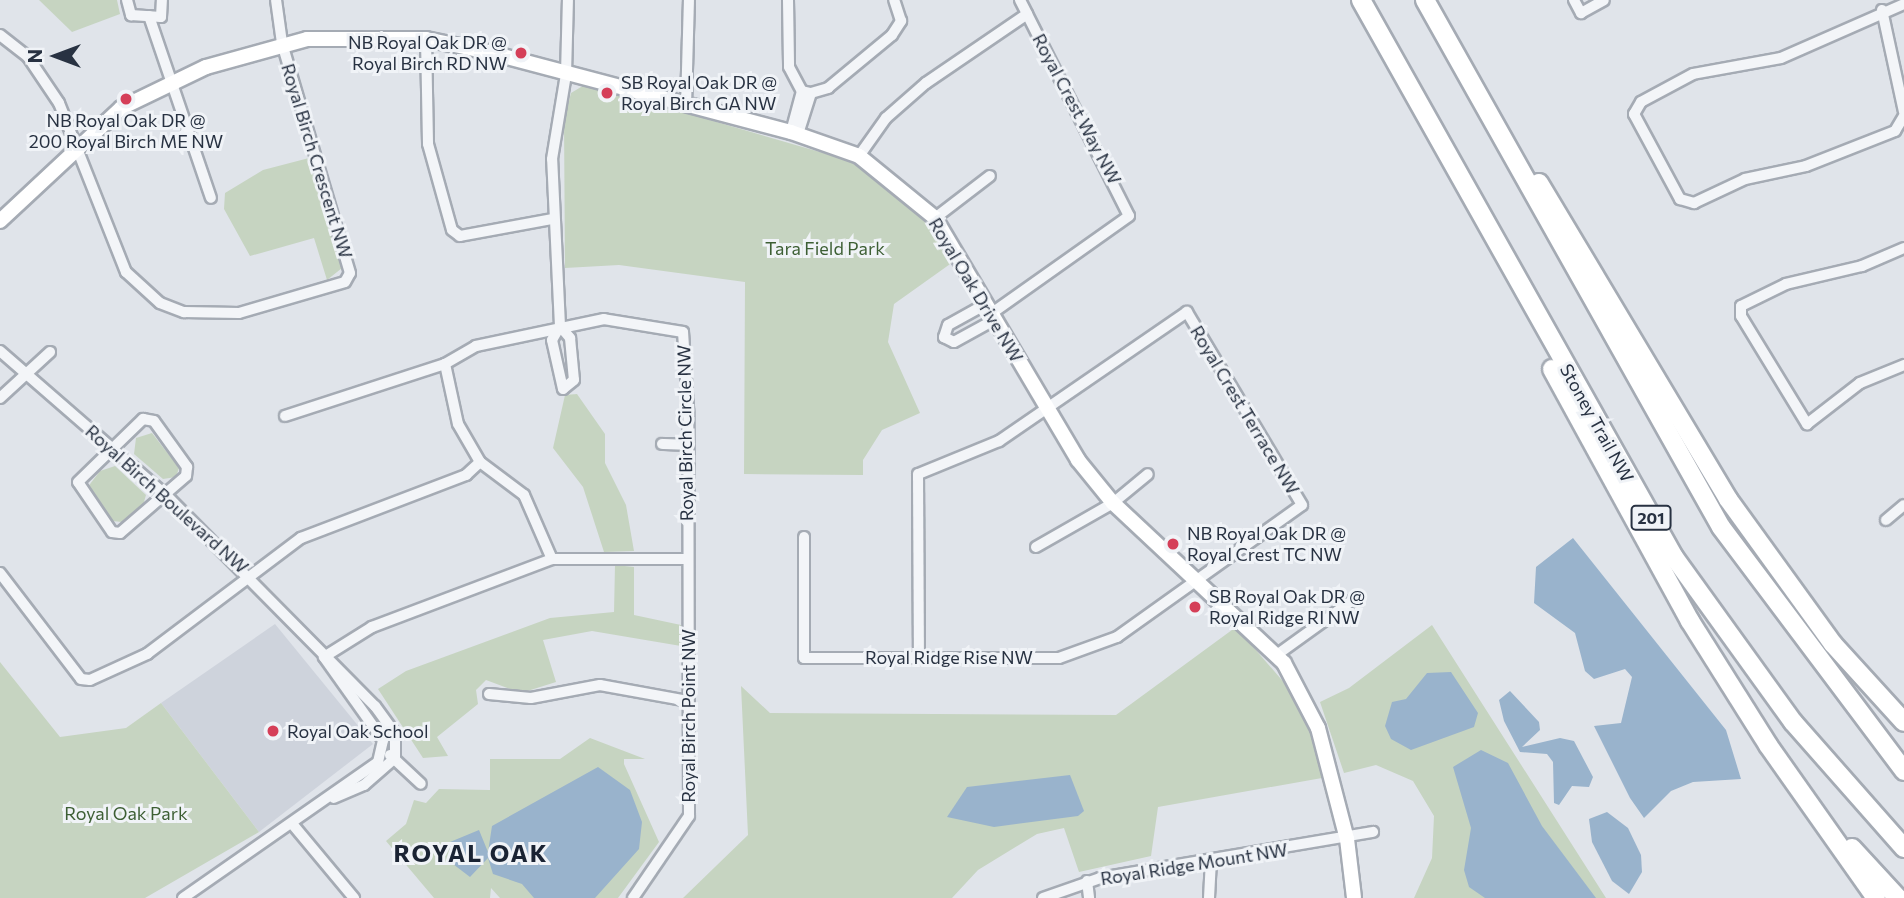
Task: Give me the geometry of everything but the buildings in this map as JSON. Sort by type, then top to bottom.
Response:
[{"type":"highway","name":"Stoney Trail NW","points":[[1362,0],[1674,556],[1793,722],[1904,848]]},
{"type":"highway","points":[[1425,0],[1721,527],[1900,764]]},
{"type":"highway","points":[[1505,144],[1528,163],[1728,499],[1833,644],[1904,722]]},
{"type":"highway","points":[[1448,155],[1602,467],[1768,746],[1876,898]]},
{"type":"highway","points":[[1768,746],[1898,898]]},
{"type":"street","points":[[127,0],[131,15],[149,16],[166,11],[162,0]]},
{"type":"street","name":"Royal Birch Crescent NW","points":[[0,35],[46,81],[113,250],[126,272],[160,303],[226,315],[345,282],[350,273],[335,213],[282,43],[276,0]]},
{"type":"street","points":[[560,326],[570,338],[573,380],[562,389],[552,340],[560,326],[552,159],[566,74],[568,0]]},
{"type":"street","points":[[686,106],[689,0]]},
{"type":"street","points":[[788,0],[789,67],[807,92]]},
{"type":"street","points":[[807,92],[828,88],[892,35],[901,22],[894,0]]},
{"type":"street","points":[[1020,0],[1027,14]]},
{"type":"street","points":[[1574,0],[1581,13],[1604,0]]},
{"type":"street","points":[[1882,10],[1904,114],[1895,131],[1806,166],[1745,179],[1694,203],[1680,199],[1634,114],[1642,102],[1693,74],[1780,58],[1882,10],[1904,4]]},
{"type":"street","name":"Royal Crest Way NW","points":[[859,156],[887,118],[926,83],[1027,14],[1129,216],[992,312]]},
{"type":"street","points":[[149,16],[169,82],[211,198]]},
{"type":"street","points":[[426,39],[428,144],[452,230],[460,236],[553,219]]},
{"type":"street","name":"Royal Oak Drive NW","points":[[0,221],[74,146],[121,108],[169,82],[282,43],[426,39],[794,133],[859,156],[935,218],[1047,409],[1113,503],[1193,581],[1278,654],[1318,728],[1348,839],[1354,898]]},
{"type":"street","points":[[794,133],[807,92]]},
{"type":"street","points":[[935,218],[990,176]]},
{"type":"street","points":[[1904,248],[1862,266],[1786,284],[1741,306],[1741,316],[1784,396],[1807,424],[1860,383],[1904,365]]},
{"type":"street","name":"Royal Crest Terrace NW","points":[[1047,409],[1187,312],[1302,505],[1193,581]]},
{"type":"street","name":"Royal Birch Circle NW","points":[[285,416],[445,364],[477,346],[560,326],[604,318],[683,332],[687,559]]},
{"type":"street","name":"Royal Birch Boulevard NW","points":[[0,351],[167,496],[249,574],[324,657],[383,740],[383,752]]},
{"type":"street","points":[[0,398],[28,376],[50,352]]},
{"type":"street","points":[[445,364],[457,424],[480,462],[524,495],[552,559]]},
{"type":"street","points":[[919,657],[918,474],[999,441],[1047,409]]},
{"type":"street","points":[[143,419],[154,421],[187,467],[167,496],[120,533],[112,532],[77,489],[113,449],[143,419]]},
{"type":"street","points":[[662,444],[687,445]]},
{"type":"street","points":[[0,573],[81,679],[90,680],[147,653],[249,574],[324,527],[466,475],[480,462]]},
{"type":"street","points":[[1036,547],[1113,503],[1148,474]]},
{"type":"street","points":[[1886,520],[1904,505]]},
{"type":"street","name":"Royal Ridge Rise NW","points":[[804,537],[804,658],[1059,658],[1090,650],[1193,581]]},
{"type":"street","points":[[324,657],[372,626],[552,559],[687,559]]},
{"type":"street","name":"Royal Birch Point NW","points":[[633,898],[689,816],[687,559]]},
{"type":"street","points":[[1278,654],[1353,600]]},
{"type":"street","name":"Royal Birch Boulevard NW","points":[[324,657],[342,668],[395,734],[395,758]]},
{"type":"street","points":[[489,694],[531,698],[600,685],[688,701]]},
{"type":"street","points":[[183,898],[334,797],[383,752],[395,758],[421,784]]},
{"type":"street","points":[[334,797],[364,785],[395,758]]},
{"type":"street","points":[[294,825],[354,898]]},
{"type":"street","name":"Royal Ridge Mount NW","points":[[1043,898],[1087,881],[1348,839],[1373,832]]},
{"type":"street","points":[[1209,898],[1211,862]]},
{"type":"street","points":[[1087,881],[1089,898]]},
{"type":"shaded area","name":"Royal Oak School","points":[[275,624],[373,744],[259,832],[161,703]]},
{"type":"green space","points":[[39,0],[117,0],[120,14],[72,32]]},
{"type":"green space","name":"Tara Field Park","points":[[586,84],[844,159],[865,170],[935,230],[953,262],[894,304],[888,342],[920,413],[882,430],[863,460],[863,475],[744,474],[745,282],[619,265],[565,268],[564,121],[571,93]]},
{"type":"green space","points":[[309,158],[342,268],[327,280],[314,238],[250,256],[224,209],[225,193],[263,170]]},
{"type":"green space","points":[[577,394],[605,434],[605,463],[626,505],[634,551],[604,552],[583,487],[553,448],[565,395]]},
{"type":"green space","points":[[152,433],[179,468],[176,477],[163,479],[134,454],[136,438]]},
{"type":"green space","points":[[115,466],[146,495],[142,509],[122,522],[112,521],[87,488],[100,471]]},
{"type":"green space","points":[[615,565],[634,567],[634,615],[681,625],[681,646],[592,631],[543,640],[556,682],[521,693],[486,680],[476,690],[478,704],[437,737],[448,756],[423,758],[378,689],[406,671],[550,618],[614,612]]},
{"type":"green space","points":[[1432,625],[1606,898],[1414,898],[1432,858],[1434,816],[1413,781],[1376,765],[1344,773],[1320,702],[1349,688]]},
{"type":"green space","points":[[1236,627],[1293,693],[1313,733],[1322,778],[1158,807],[1151,856],[1079,872],[1064,828],[1037,834],[978,870],[952,898],[683,898],[748,835],[741,686],[770,713],[1116,715]]},
{"type":"green space","name":"Royal Oak Park","points":[[0,662],[60,737],[126,728],[161,703],[259,832],[145,898],[0,898]]},
{"type":"green space","points":[[590,738],[645,759],[624,759],[624,764],[659,842],[618,898],[500,898],[491,888],[490,898],[434,898],[386,841],[406,824],[414,800],[426,803],[439,789],[490,790],[490,759],[560,759]]},
{"type":"water","points":[[1573,538],[1726,730],[1741,779],[1693,782],[1671,791],[1644,818],[1630,798],[1594,726],[1621,723],[1632,677],[1625,669],[1594,679],[1585,671],[1575,633],[1534,603],[1536,567]]},
{"type":"water","points":[[1451,672],[1478,713],[1474,727],[1411,750],[1391,739],[1385,726],[1392,702],[1406,699],[1427,673]]},
{"type":"water","points":[[1510,691],[1539,722],[1540,730],[1522,747],[1560,738],[1574,741],[1593,777],[1589,787],[1572,786],[1559,805],[1554,803],[1553,762],[1547,754],[1520,752],[1504,721],[1499,700]]},
{"type":"water","points":[[1481,750],[1508,763],[1542,826],[1596,898],[1485,898],[1469,887],[1464,870],[1471,828],[1453,767]]},
{"type":"water","points":[[598,767],[630,790],[642,822],[639,849],[595,898],[534,898],[522,884],[493,874],[488,858],[470,877],[449,861],[450,842],[479,830],[488,852],[492,826]]},
{"type":"water","points":[[1070,775],[1084,811],[1078,816],[994,827],[947,817],[967,787]]},
{"type":"water","points":[[1607,812],[1628,828],[1641,855],[1642,872],[1629,894],[1612,881],[1592,842],[1589,819]]},
{"type":"place","name":"NB Royal Oak DR @ Royal Birch RD NW","points":[[521,53]]},
{"type":"place","name":"SB Royal Oak DR @ Royal Birch GA NW","points":[[607,93]]},
{"type":"place","name":"NB Royal Oak DR @ 200 Royal Birch ME NW","points":[[126,99]]},
{"type":"place","name":"NB Royal Oak DR @ Royal Crest TC NW","points":[[1173,544]]},
{"type":"place","name":"SB Royal Oak DR @ Royal Ridge RI NW","points":[[1195,607]]},
{"type":"place","name":"Royal Oak School","points":[[273,731]]},
{"type":"district","name":"ROYAL OAK","points":[[471,853]]}]
